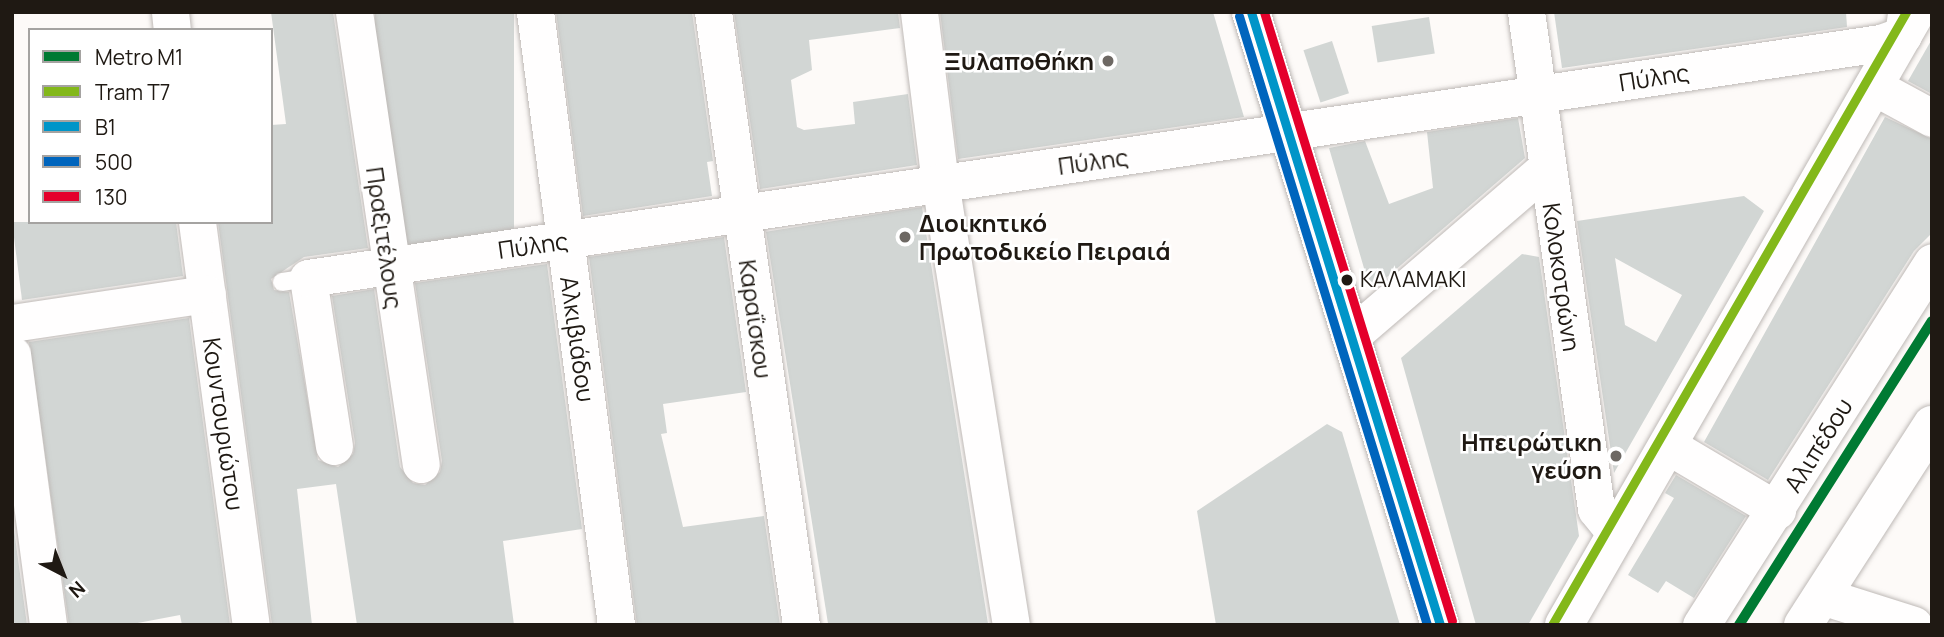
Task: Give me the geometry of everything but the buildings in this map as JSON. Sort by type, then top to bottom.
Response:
[{"type":"main road","points":[[1251,12],[1440,625]]},
{"type":"main road","points":[[1564,625],[1873,86],[1908,20]]},
{"type":"main road","points":[[1812,610],[1932,425]]},
{"type":"street","name":"Πραξιτέλους","points":[[354,12],[388,266],[421,464]]},
{"type":"street","name":"Αλκιβιάδου","points":[[535,12],[616,625]]},
{"type":"street","name":"Καραΐσκου","points":[[713,12],[801,625]]},
{"type":"street","points":[[919,12],[940,182],[1011,625]]},
{"type":"street","name":"Κολοκοτρώνη","points":[[1526,12],[1596,509],[1616,534]]},
{"type":"street","name":"Πύλης","points":[[334,446],[295,280],[940,182],[1289,134],[1881,43],[1908,20]]},
{"type":"street","points":[[1873,86],[1932,118]]},
{"type":"street","points":[[1351,336],[1546,168]]},
{"type":"street","name":"Κουντουριώτου","points":[[197,224],[251,625]]},
{"type":"street","name":"Αλιπέδου","points":[[1701,625],[1777,510],[1932,262]]},
{"type":"street","points":[[12,323],[207,294]]},
{"type":"street","points":[[12,354],[48,625]]},
{"type":"street","points":[[1667,445],[1777,510]]},
{"type":"street","points":[[1812,610],[1914,625]]},
{"type":"metro line","name":"Μ1","points":[[1739,625],[1932,321]]},
{"type":"tram line","name":"Τ7","points":[[1552,625],[1906,12]]},
{"type":"transit line","name":"Β1","points":[[1251,12],[1440,625]]},
{"type":"transit line","name":"130","points":[[1264,12],[1452,621]]},
{"type":"transit line","name":"500","points":[[1239,16],[1427,625]]},
{"type":"place","name":"Ξυλαποθήκη","points":[[1108,61]]},
{"type":"place","name":"Διοικητικό Πρωτοδικείο Πειραιά","points":[[905,237]]},
{"type":"place","name":"ΚΑΛΑΜΑΚΙ","points":[[1347,280]]},
{"type":"place","name":"Ηπειρώτικη γεύση","points":[[1616,456]]}]
